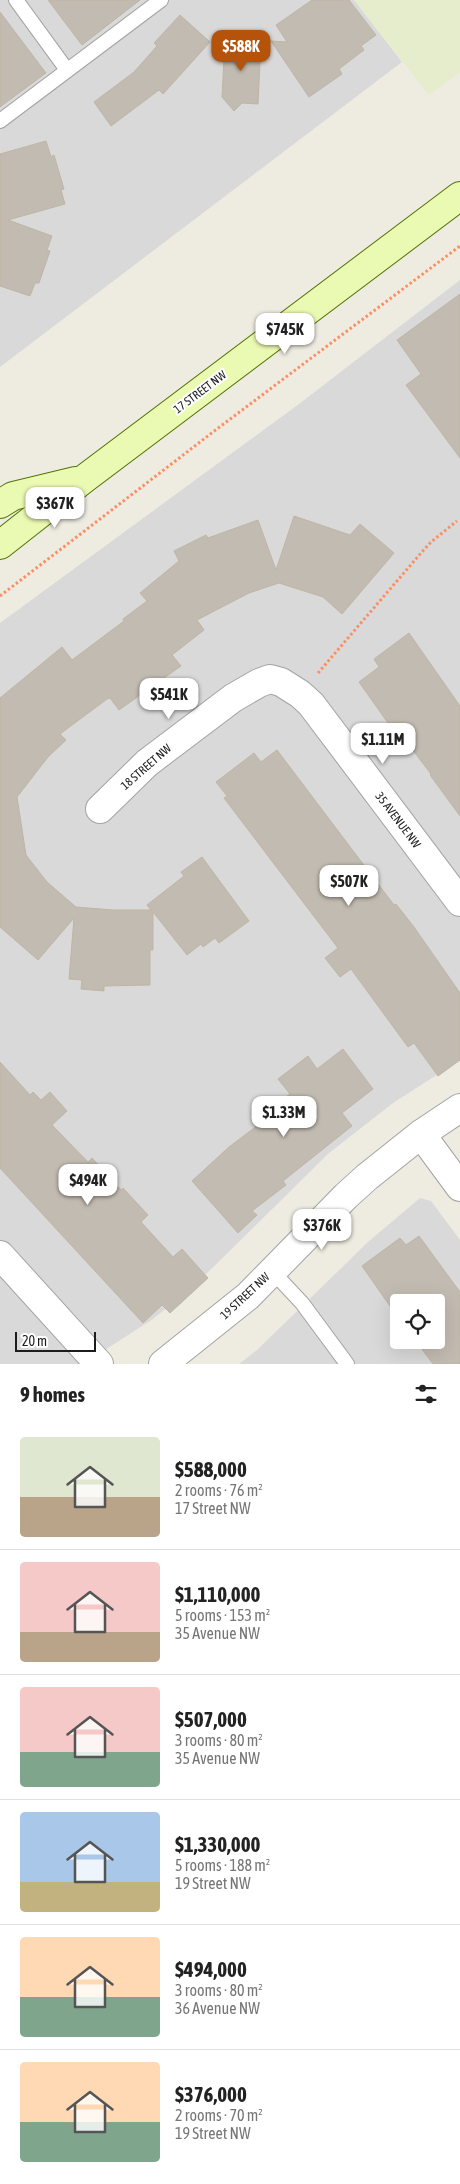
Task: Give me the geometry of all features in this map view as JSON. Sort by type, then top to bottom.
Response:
[{"type":"main road","name":"17 STREET NW","points":[[0,545],[84,479],[460,196]]},
{"type":"main road","name":"17 STREET NW","points":[[0,504],[12,496],[84,479]]},
{"type":"street","name":"35 AVENUE NW","points":[[270,680],[281,682],[300,694],[311,704],[460,902]]},
{"type":"street","name":"18 STREET NW","points":[[100,809],[147,763],[233,698],[259,683],[270,680]]},
{"type":"street","name":"19 STREET NW","points":[[163,1364],[225,1315],[272,1271],[346,1196],[421,1134],[460,1108]]},
{"type":"street","points":[[421,1134],[460,1188]]},
{"type":"street","points":[[0,1255],[99,1364]]},
{"type":"lane","points":[[16,0],[67,70]]},
{"type":"lane","points":[[0,121],[161,0]]},
{"type":"lane","points":[[272,1271],[302,1303],[347,1364]]},
{"type":"path","points":[[0,596],[213,432],[460,246]]},
{"type":"path","points":[[300,694],[421,553],[431,542],[457,521]]},
{"type":"shaded area","points":[[0,0],[354,0],[402,62],[0,367]]},
{"type":"shaded area","points":[[460,280],[460,1060],[393,1103],[329,1153],[195,1285],[153,1319],[83,1364],[0,1364],[0,623],[299,404]]},
{"type":"shaded area","points":[[420,1198],[431,1201],[460,1240],[460,1364],[239,1364],[257,1350],[368,1242]]},
{"type":"green space","points":[[354,0],[460,0],[460,72],[429,95]]},
{"type":"building","points":[[48,0],[140,0],[82,45]]},
{"type":"building","points":[[312,0],[349,0],[376,35],[361,46],[364,50],[339,69],[342,74],[309,97],[271,41],[287,42],[276,25]]},
{"type":"building","points":[[0,12],[46,73],[0,107]]},
{"type":"building","points":[[180,15],[210,42],[163,94],[159,90],[111,126],[94,102],[134,72],[157,46],[154,43]]},
{"type":"building","points":[[225,39],[261,41],[258,104],[242,103],[234,111],[222,97]]},
{"type":"building","points":[[46,141],[51,157],[54,155],[64,189],[61,190],[65,204],[8,220],[52,236],[47,250],[50,251],[39,283],[35,283],[30,296],[0,286],[0,154]]},
{"type":"building","points":[[460,294],[460,458],[406,385],[421,374],[397,340]]},
{"type":"building","points":[[294,516],[350,535],[360,524],[394,553],[342,614],[323,597],[279,583],[249,593],[197,620],[204,630],[172,655],[181,666],[119,710],[110,698],[107,699],[60,734],[66,740],[48,757],[17,797],[26,855],[47,882],[76,907],[113,910],[151,910],[147,905],[184,876],[181,872],[202,857],[249,921],[219,943],[215,938],[203,947],[201,944],[187,955],[153,912],[153,950],[150,950],[150,985],[104,986],[104,991],[81,989],[82,980],[69,979],[74,918],[38,960],[0,927],[0,698],[62,647],[72,660],[124,621],[123,619],[147,601],[140,593],[179,561],[174,551],[206,535],[208,538],[258,520],[276,570]]},
{"type":"building","points":[[409,633],[460,706],[460,816],[431,774],[396,728],[393,730],[359,682],[379,667],[374,659]]},
{"type":"building","points":[[277,750],[394,905],[396,904],[414,927],[460,993],[460,1060],[438,1076],[414,1043],[408,1047],[351,969],[340,977],[325,958],[338,948],[224,798],[227,796],[216,782],[254,753],[261,762]]},
{"type":"building","points":[[343,1049],[373,1089],[342,1113],[352,1126],[283,1181],[286,1185],[252,1211],[257,1215],[238,1233],[192,1181],[229,1147],[262,1122],[258,1118],[290,1094],[278,1079],[308,1056],[317,1069]]},
{"type":"building","points":[[0,1062],[30,1095],[33,1092],[41,1100],[50,1092],[67,1111],[52,1125],[88,1162],[92,1158],[121,1190],[123,1188],[148,1215],[141,1222],[173,1257],[182,1249],[208,1278],[170,1313],[162,1305],[143,1323],[0,1168]]},
{"type":"building","points":[[419,1236],[460,1292],[460,1364],[433,1364],[422,1349],[445,1349],[445,1294],[390,1294],[390,1306],[362,1266],[400,1238],[406,1245]]}]
